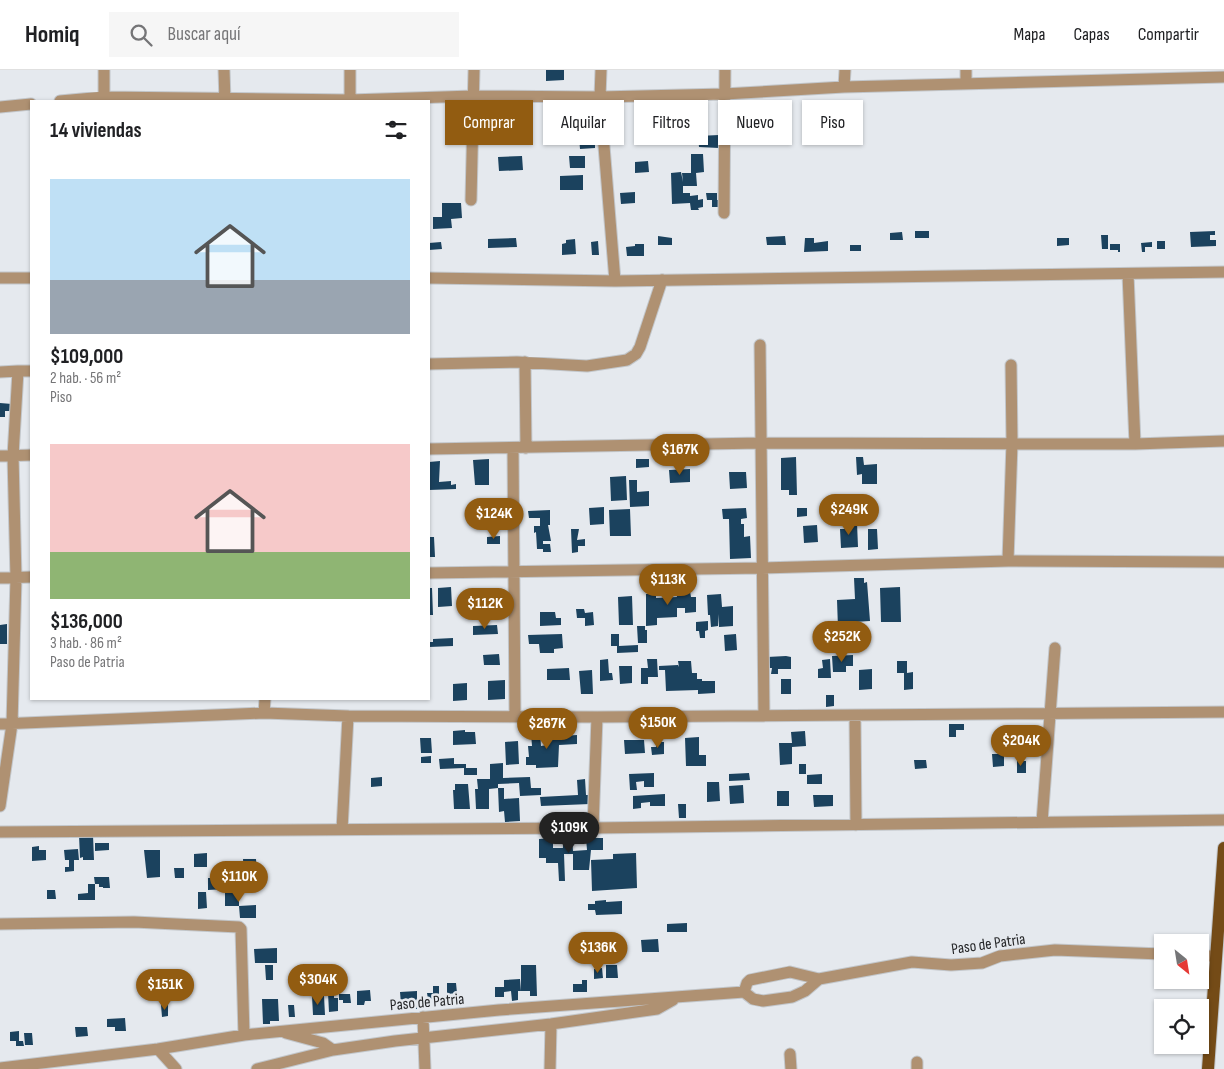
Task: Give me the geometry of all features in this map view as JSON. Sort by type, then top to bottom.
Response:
[{"type":"main road","points":[[1208,1069],[1224,848]]},
{"type":"street","points":[[104,70],[104,99]]},
{"type":"street","points":[[224,70],[225,100]]},
{"type":"street","points":[[350,70],[350,100]]},
{"type":"street","points":[[471,200],[474,70]]},
{"type":"street","points":[[601,70],[600,96],[615,281]]},
{"type":"street","points":[[724,213],[725,70]]},
{"type":"street","points":[[844,87],[845,70]]},
{"type":"street","points":[[966,70],[966,84]]},
{"type":"street","points":[[82,100],[350,100],[473,96],[724,94],[844,87],[966,84],[1091,75],[1219,75]]},
{"type":"street","points":[[0,107],[30,104]]},
{"type":"street","points":[[430,278],[615,281],[1224,272]]},
{"type":"street","points":[[1128,274],[1135,444]]},
{"type":"street","points":[[0,278],[30,278]]},
{"type":"street","points":[[430,364],[525,362],[587,366],[627,360],[636,354],[640,348],[662,280]]},
{"type":"street","points":[[760,345],[764,716]]},
{"type":"street","points":[[525,362],[526,448]]},
{"type":"street","points":[[1008,561],[1012,443],[1011,365]]},
{"type":"street","points":[[0,806],[16,578],[13,456],[18,371]]},
{"type":"street","points":[[0,372],[30,371]]},
{"type":"street","points":[[430,450],[761,443],[1135,444],[1224,441]]},
{"type":"street","points":[[513,448],[515,716]]},
{"type":"street","points":[[0,456],[30,455]]},
{"type":"street","points":[[430,573],[762,568],[1008,561],[1224,562]]},
{"type":"street","points":[[0,578],[30,578]]},
{"type":"street","points":[[1042,822],[1055,648]]},
{"type":"street","points":[[264,713],[265,700]]},
{"type":"street","points":[[6,724],[264,713],[348,716],[598,717],[1224,712]]},
{"type":"street","points":[[342,830],[348,716]]},
{"type":"street","points":[[855,716],[856,825]]},
{"type":"street","points":[[593,828],[598,717]]},
{"type":"street","points":[[0,832],[593,828],[1224,820]]},
{"type":"street","points":[[0,924],[134,922],[239,927],[241,929],[244,1035]]},
{"type":"street","name":"Paso de Patria","points":[[744,992],[750,980],[781,973],[798,972],[820,979],[912,962],[951,965],[974,964],[1000,956],[1055,950],[1154,954]]},
{"type":"street","points":[[1209,956],[1216,956]]},
{"type":"street","name":"Paso de Patria","points":[[0,1068],[158,1049],[244,1035],[423,1017],[744,992],[754,999],[763,1001],[792,997],[806,991],[820,979]]},
{"type":"street","name":"Paso de Patria","points":[[257,1069],[298,1064],[333,1050],[551,1024],[657,1008],[679,997]]},
{"type":"street","points":[[423,1017],[425,1069]]},
{"type":"street","points":[[550,1069],[551,1024]]},
{"type":"street","points":[[279,1032],[323,1043],[333,1050]]},
{"type":"street","points":[[158,1049],[176,1069]]},
{"type":"street","points":[[790,1054],[791,1069]]},
{"type":"building","points":[[546,70],[564,70],[564,80],[546,81]]},
{"type":"building","points":[[718,135],[719,148],[699,147],[699,145],[708,145],[708,136]]},
{"type":"building","points":[[580,145],[595,145],[595,148],[580,149]]},
{"type":"building","points":[[691,154],[703,154],[704,172],[696,173],[697,186],[683,186],[683,193],[690,193],[690,196],[698,195],[698,200],[703,199],[703,207],[698,208],[699,210],[691,210],[690,203],[672,204],[671,173],[681,172],[683,182],[682,173],[691,173]]},
{"type":"building","points":[[522,156],[523,170],[499,171],[498,157]]},
{"type":"building","points":[[569,156],[585,156],[585,168],[570,168]]},
{"type":"building","points":[[648,161],[649,172],[635,173],[635,162]]},
{"type":"building","points":[[583,175],[583,190],[560,190],[560,176]]},
{"type":"building","points":[[635,192],[635,203],[621,204],[620,193]]},
{"type":"building","points":[[706,193],[717,193],[717,200],[722,200],[722,207],[712,207],[712,200],[707,200]]},
{"type":"building","points":[[442,203],[461,203],[462,218],[451,219],[452,228],[433,229],[433,217],[442,217]]},
{"type":"building","points":[[915,231],[929,231],[929,238],[915,238]]},
{"type":"building","points":[[1215,231],[1215,235],[1210,235],[1210,240],[1216,240],[1216,246],[1191,247],[1190,232]]},
{"type":"building","points":[[902,232],[903,240],[890,240],[890,233]]},
{"type":"building","points":[[1101,235],[1108,235],[1108,249],[1102,249]]},
{"type":"building","points":[[658,236],[672,238],[672,245],[658,245]]},
{"type":"building","points":[[785,236],[786,245],[767,245],[766,237]]},
{"type":"building","points":[[516,238],[517,247],[488,248],[488,239]]},
{"type":"building","points":[[805,238],[814,238],[814,243],[828,241],[828,251],[804,252]]},
{"type":"building","points":[[1057,238],[1069,238],[1069,245],[1057,246]]},
{"type":"building","points":[[575,239],[576,254],[562,255],[562,244],[566,243],[566,240]]},
{"type":"building","points":[[598,241],[599,255],[592,255],[591,242]]},
{"type":"building","points":[[1157,241],[1165,241],[1165,249],[1157,249]]},
{"type":"building","points":[[441,242],[442,249],[430,250],[430,243]]},
{"type":"building","points":[[1152,242],[1152,247],[1145,247],[1145,252],[1142,252],[1141,243]]},
{"type":"building","points":[[635,244],[644,244],[644,256],[627,256],[626,247],[635,246]]},
{"type":"building","points":[[1110,244],[1120,244],[1120,252],[1118,250],[1110,250]]},
{"type":"building","points":[[850,245],[861,245],[861,251],[850,251]]},
{"type":"building","points":[[0,403],[12,404],[12,411],[5,411],[5,417],[0,417]]},
{"type":"building","points":[[796,457],[797,495],[789,495],[789,490],[781,490],[781,458]]},
{"type":"building","points":[[856,457],[863,457],[864,465],[877,464],[877,484],[862,484],[862,474],[857,475]]},
{"type":"building","points":[[489,459],[489,485],[475,485],[473,460]]},
{"type":"building","points":[[636,459],[649,459],[649,467],[636,468]]},
{"type":"building","points":[[440,461],[439,482],[451,481],[451,485],[456,484],[456,489],[430,490],[430,462]]},
{"type":"building","points":[[690,469],[690,482],[670,483],[669,470]]},
{"type":"building","points":[[729,472],[746,472],[747,488],[730,489]]},
{"type":"building","points":[[626,476],[627,500],[611,501],[610,477]]},
{"type":"building","points":[[629,480],[637,480],[637,492],[649,491],[649,506],[630,507]]},
{"type":"building","points":[[604,507],[604,524],[590,525],[589,508]]},
{"type":"building","points":[[746,508],[747,518],[741,519],[741,524],[744,524],[744,537],[750,536],[751,558],[730,559],[729,519],[723,519],[722,509]]},
{"type":"building","points":[[797,508],[807,508],[807,516],[797,517]]},
{"type":"building","points":[[630,509],[631,536],[610,536],[609,510]]},
{"type":"building","points":[[550,510],[550,525],[548,525],[551,541],[543,541],[543,544],[550,544],[551,552],[543,552],[543,549],[537,549],[536,532],[534,533],[534,526],[540,526],[540,518],[529,518],[528,511]]},
{"type":"building","points":[[847,523],[857,523],[858,547],[841,548],[840,529],[847,529]]},
{"type":"building","points":[[817,525],[818,542],[804,543],[803,526]]},
{"type":"building","points":[[571,529],[579,529],[577,540],[585,539],[585,546],[578,546],[578,552],[572,553]]},
{"type":"building","points":[[868,529],[877,529],[878,549],[868,550]]},
{"type":"building","points":[[500,536],[500,544],[487,544],[487,537]]},
{"type":"building","points":[[430,537],[434,537],[435,557],[430,557]]},
{"type":"building","points":[[854,578],[864,578],[864,583],[867,582],[870,621],[854,622],[854,628],[838,628],[837,600],[855,599]]},
{"type":"building","points":[[451,587],[452,606],[438,607],[438,588]]},
{"type":"building","points":[[900,587],[901,622],[881,622],[880,588]]},
{"type":"building","points":[[430,588],[432,588],[433,615],[430,615]]},
{"type":"building","points":[[690,591],[691,597],[696,597],[696,612],[685,613],[685,608],[677,608],[677,617],[657,618],[657,625],[646,626],[646,594],[656,594],[656,598],[677,597],[676,592]]},
{"type":"building","points":[[489,594],[489,608],[479,608],[478,595]]},
{"type":"building","points":[[721,594],[722,607],[733,606],[733,626],[719,627],[718,614],[718,626],[711,627],[707,595]]},
{"type":"building","points":[[632,596],[633,625],[619,625],[618,597]]},
{"type":"building","points":[[576,609],[584,609],[585,613],[593,612],[594,625],[585,626],[585,618],[577,618]]},
{"type":"building","points":[[540,612],[555,612],[556,618],[561,618],[561,625],[540,626]]},
{"type":"building","points":[[708,621],[708,630],[705,631],[705,638],[700,638],[699,631],[696,631],[696,622]]},
{"type":"building","points":[[7,624],[7,644],[0,644],[0,625]]},
{"type":"building","points":[[497,625],[498,634],[473,635],[473,626]]},
{"type":"building","points":[[637,626],[645,626],[645,630],[647,630],[647,643],[638,643]]},
{"type":"building","points":[[562,634],[563,648],[554,649],[554,653],[540,653],[539,644],[529,644],[528,635]]},
{"type":"building","points":[[611,634],[619,634],[619,646],[638,645],[638,652],[617,653],[617,646],[611,646]]},
{"type":"building","points":[[736,634],[737,650],[725,651],[724,635]]},
{"type":"building","points":[[453,638],[453,646],[430,647],[430,642],[433,642],[433,639]]},
{"type":"building","points":[[499,654],[500,665],[484,665],[483,655]]},
{"type":"building","points":[[853,655],[853,666],[846,666],[846,672],[833,672],[832,656]]},
{"type":"building","points":[[767,657],[791,657],[791,669],[778,669],[778,674],[771,674],[772,668],[768,668]]},
{"type":"building","points":[[608,659],[609,673],[612,673],[613,680],[600,681],[600,660]]},
{"type":"building","points":[[647,659],[657,659],[658,677],[648,677],[648,684],[641,684],[641,668],[648,668]]},
{"type":"building","points":[[830,659],[831,678],[818,678],[818,669],[823,668],[822,660]]},
{"type":"building","points":[[678,661],[691,661],[692,673],[697,673],[697,679],[715,681],[715,693],[698,694],[698,690],[666,691],[665,670],[659,670],[659,666],[678,665],[679,667]]},
{"type":"building","points":[[897,661],[907,661],[907,673],[913,672],[913,689],[904,690],[904,673],[897,673]]},
{"type":"building","points":[[619,666],[632,666],[632,683],[620,684]]},
{"type":"building","points":[[569,668],[570,680],[547,680],[547,669]]},
{"type":"building","points":[[872,669],[872,689],[859,690],[859,670]]},
{"type":"building","points":[[592,670],[593,694],[581,694],[579,671]]},
{"type":"building","points":[[781,679],[791,679],[791,694],[781,694]]},
{"type":"building","points":[[505,680],[505,699],[488,700],[488,681]]},
{"type":"building","points":[[467,683],[467,700],[453,701],[453,684]]},
{"type":"building","points":[[826,695],[834,695],[834,706],[826,707]]},
{"type":"building","points":[[949,724],[964,724],[964,730],[956,730],[956,737],[949,737]]},
{"type":"building","points":[[465,730],[465,732],[475,732],[476,744],[453,745],[453,731]]},
{"type":"building","points":[[805,731],[806,746],[792,747],[792,764],[780,765],[779,743],[792,743],[791,732]]},
{"type":"building","points":[[1033,731],[1034,746],[1012,747],[1012,732]]},
{"type":"building","points":[[540,732],[541,746],[547,745],[547,737],[577,735],[577,744],[559,745],[558,767],[536,768],[536,765],[526,765],[526,757],[529,757],[528,746],[532,746],[531,733]]},
{"type":"building","points":[[699,737],[699,755],[706,755],[706,766],[686,766],[685,738]]},
{"type":"building","points":[[420,738],[431,738],[432,753],[421,753]]},
{"type":"building","points":[[624,740],[644,740],[645,753],[625,754]]},
{"type":"building","points":[[518,741],[519,764],[506,765],[505,742]]},
{"type":"building","points":[[656,742],[664,742],[664,754],[652,755],[651,747],[656,747]]},
{"type":"building","points":[[992,754],[1004,754],[1004,766],[993,767]]},
{"type":"building","points":[[431,756],[431,763],[421,763],[421,757]]},
{"type":"building","points":[[454,758],[454,764],[466,764],[466,768],[477,768],[477,775],[464,775],[464,768],[440,769],[439,759]]},
{"type":"building","points":[[914,760],[926,760],[927,768],[915,769]]},
{"type":"building","points":[[1017,761],[1026,761],[1026,773],[1017,773]]},
{"type":"building","points":[[503,763],[503,778],[530,777],[531,788],[541,788],[541,795],[520,796],[519,783],[498,784],[498,788],[489,789],[489,809],[476,809],[475,789],[478,789],[477,779],[490,779],[490,764]]},
{"type":"building","points":[[799,764],[806,764],[806,774],[799,774]]},
{"type":"building","points":[[654,773],[654,787],[644,787],[644,781],[636,782],[637,790],[630,790],[629,774]]},
{"type":"building","points":[[749,773],[750,780],[729,781],[729,774]]},
{"type":"building","points":[[822,774],[822,784],[807,784],[807,775]]},
{"type":"building","points":[[382,777],[382,786],[371,787],[371,778]]},
{"type":"building","points":[[585,779],[586,795],[589,795],[590,804],[541,806],[540,797],[578,795],[577,780]]},
{"type":"building","points":[[707,782],[719,782],[720,801],[707,802]]},
{"type":"building","points":[[455,784],[468,784],[470,809],[454,809],[453,790],[455,790]]},
{"type":"building","points":[[743,785],[744,803],[730,804],[729,786]]},
{"type":"building","points":[[498,788],[504,788],[504,799],[519,798],[520,821],[505,822],[504,811],[499,812]]},
{"type":"building","points":[[777,791],[789,791],[789,806],[777,806]]},
{"type":"building","points":[[665,794],[665,806],[650,806],[650,802],[641,803],[641,808],[633,809],[633,796]]},
{"type":"building","points":[[813,795],[833,795],[833,806],[814,807]]},
{"type":"building","points":[[678,804],[686,804],[686,818],[679,818]]},
{"type":"building","points":[[79,835],[93,835],[94,860],[83,860],[83,857],[80,858]]},
{"type":"building","points":[[563,836],[572,836],[573,851],[587,850],[586,838],[603,838],[603,850],[591,850],[589,870],[573,870],[573,854],[564,854],[565,881],[559,881],[558,863],[546,863],[546,858],[539,858],[539,839],[553,838],[553,848],[563,848]]},
{"type":"building","points":[[95,843],[109,843],[109,850],[95,851]]},
{"type":"building","points":[[39,846],[39,850],[46,850],[46,860],[32,861],[32,847]]},
{"type":"building","points":[[78,849],[79,860],[74,860],[74,871],[65,872],[65,867],[69,867],[69,860],[65,860],[64,850]]},
{"type":"building","points":[[144,850],[160,850],[160,877],[147,878]]},
{"type":"building","points":[[207,853],[207,867],[194,867],[194,854]]},
{"type":"building","points":[[636,853],[637,888],[592,891],[591,860],[613,859],[613,854]]},
{"type":"building","points":[[243,859],[256,859],[257,876],[247,877],[247,886],[229,886],[229,878],[244,877]]},
{"type":"building","points":[[174,868],[184,868],[184,878],[175,878]]},
{"type":"building","points":[[94,877],[109,877],[110,888],[99,887],[99,884],[95,884]]},
{"type":"building","points":[[208,878],[225,878],[225,889],[208,890]]},
{"type":"building","points":[[88,884],[95,884],[95,900],[78,900],[78,894],[88,893]]},
{"type":"building","points":[[239,887],[239,906],[225,906],[225,888]]},
{"type":"building","points":[[47,890],[55,890],[56,899],[47,899]]},
{"type":"building","points":[[198,892],[206,892],[207,908],[198,909]]},
{"type":"building","points":[[606,900],[606,902],[622,901],[622,914],[596,915],[595,910],[588,910],[588,904],[595,904],[595,901]]},
{"type":"building","points":[[256,905],[256,918],[240,918],[239,906]]},
{"type":"building","points":[[687,923],[687,932],[667,932],[667,924]]},
{"type":"building","points":[[658,939],[659,952],[642,952],[641,940]]},
{"type":"building","points":[[277,948],[277,963],[255,963],[254,949]]},
{"type":"building","points":[[265,965],[273,965],[273,980],[266,980]]},
{"type":"building","points":[[521,965],[536,965],[537,996],[530,996],[530,991],[521,991]]},
{"type":"building","points":[[606,965],[617,965],[618,978],[606,978]]},
{"type":"building","points":[[602,968],[603,978],[594,979],[594,969]]},
{"type":"building","points":[[520,979],[521,991],[518,991],[518,1000],[512,1001],[511,991],[504,992],[504,997],[495,997],[495,987],[504,987],[504,980]]},
{"type":"building","points":[[582,980],[587,980],[587,992],[573,992],[573,984],[582,984]]},
{"type":"building","points":[[447,983],[456,983],[457,993],[447,994]]},
{"type":"building","points":[[433,986],[439,986],[439,998],[428,999],[427,993],[433,993]]},
{"type":"building","points":[[370,990],[371,1001],[365,1001],[364,1005],[357,1005],[357,991]]},
{"type":"building","points":[[417,991],[417,1009],[408,1009],[408,1003],[401,1004],[400,992]]},
{"type":"building","points":[[334,992],[334,998],[338,998],[338,1011],[329,1012],[328,993]]},
{"type":"building","points":[[339,994],[350,994],[351,1003],[343,1003],[343,1000],[339,1000]]},
{"type":"building","points":[[312,996],[324,996],[325,1015],[313,1015]]},
{"type":"building","points":[[262,999],[278,999],[279,1021],[270,1021],[270,1024],[263,1024]]},
{"type":"building","points":[[161,1005],[168,1005],[168,1016],[162,1017]]},
{"type":"building","points":[[288,1005],[294,1005],[295,1017],[289,1017]]},
{"type":"building","points":[[125,1018],[126,1031],[115,1031],[115,1027],[107,1027],[107,1019]]},
{"type":"building","points":[[75,1027],[87,1027],[88,1036],[76,1037]]},
{"type":"building","points":[[19,1031],[19,1041],[23,1041],[24,1046],[16,1046],[16,1041],[10,1041],[10,1032]]},
{"type":"building","points":[[24,1033],[32,1033],[33,1045],[25,1045]]}]
